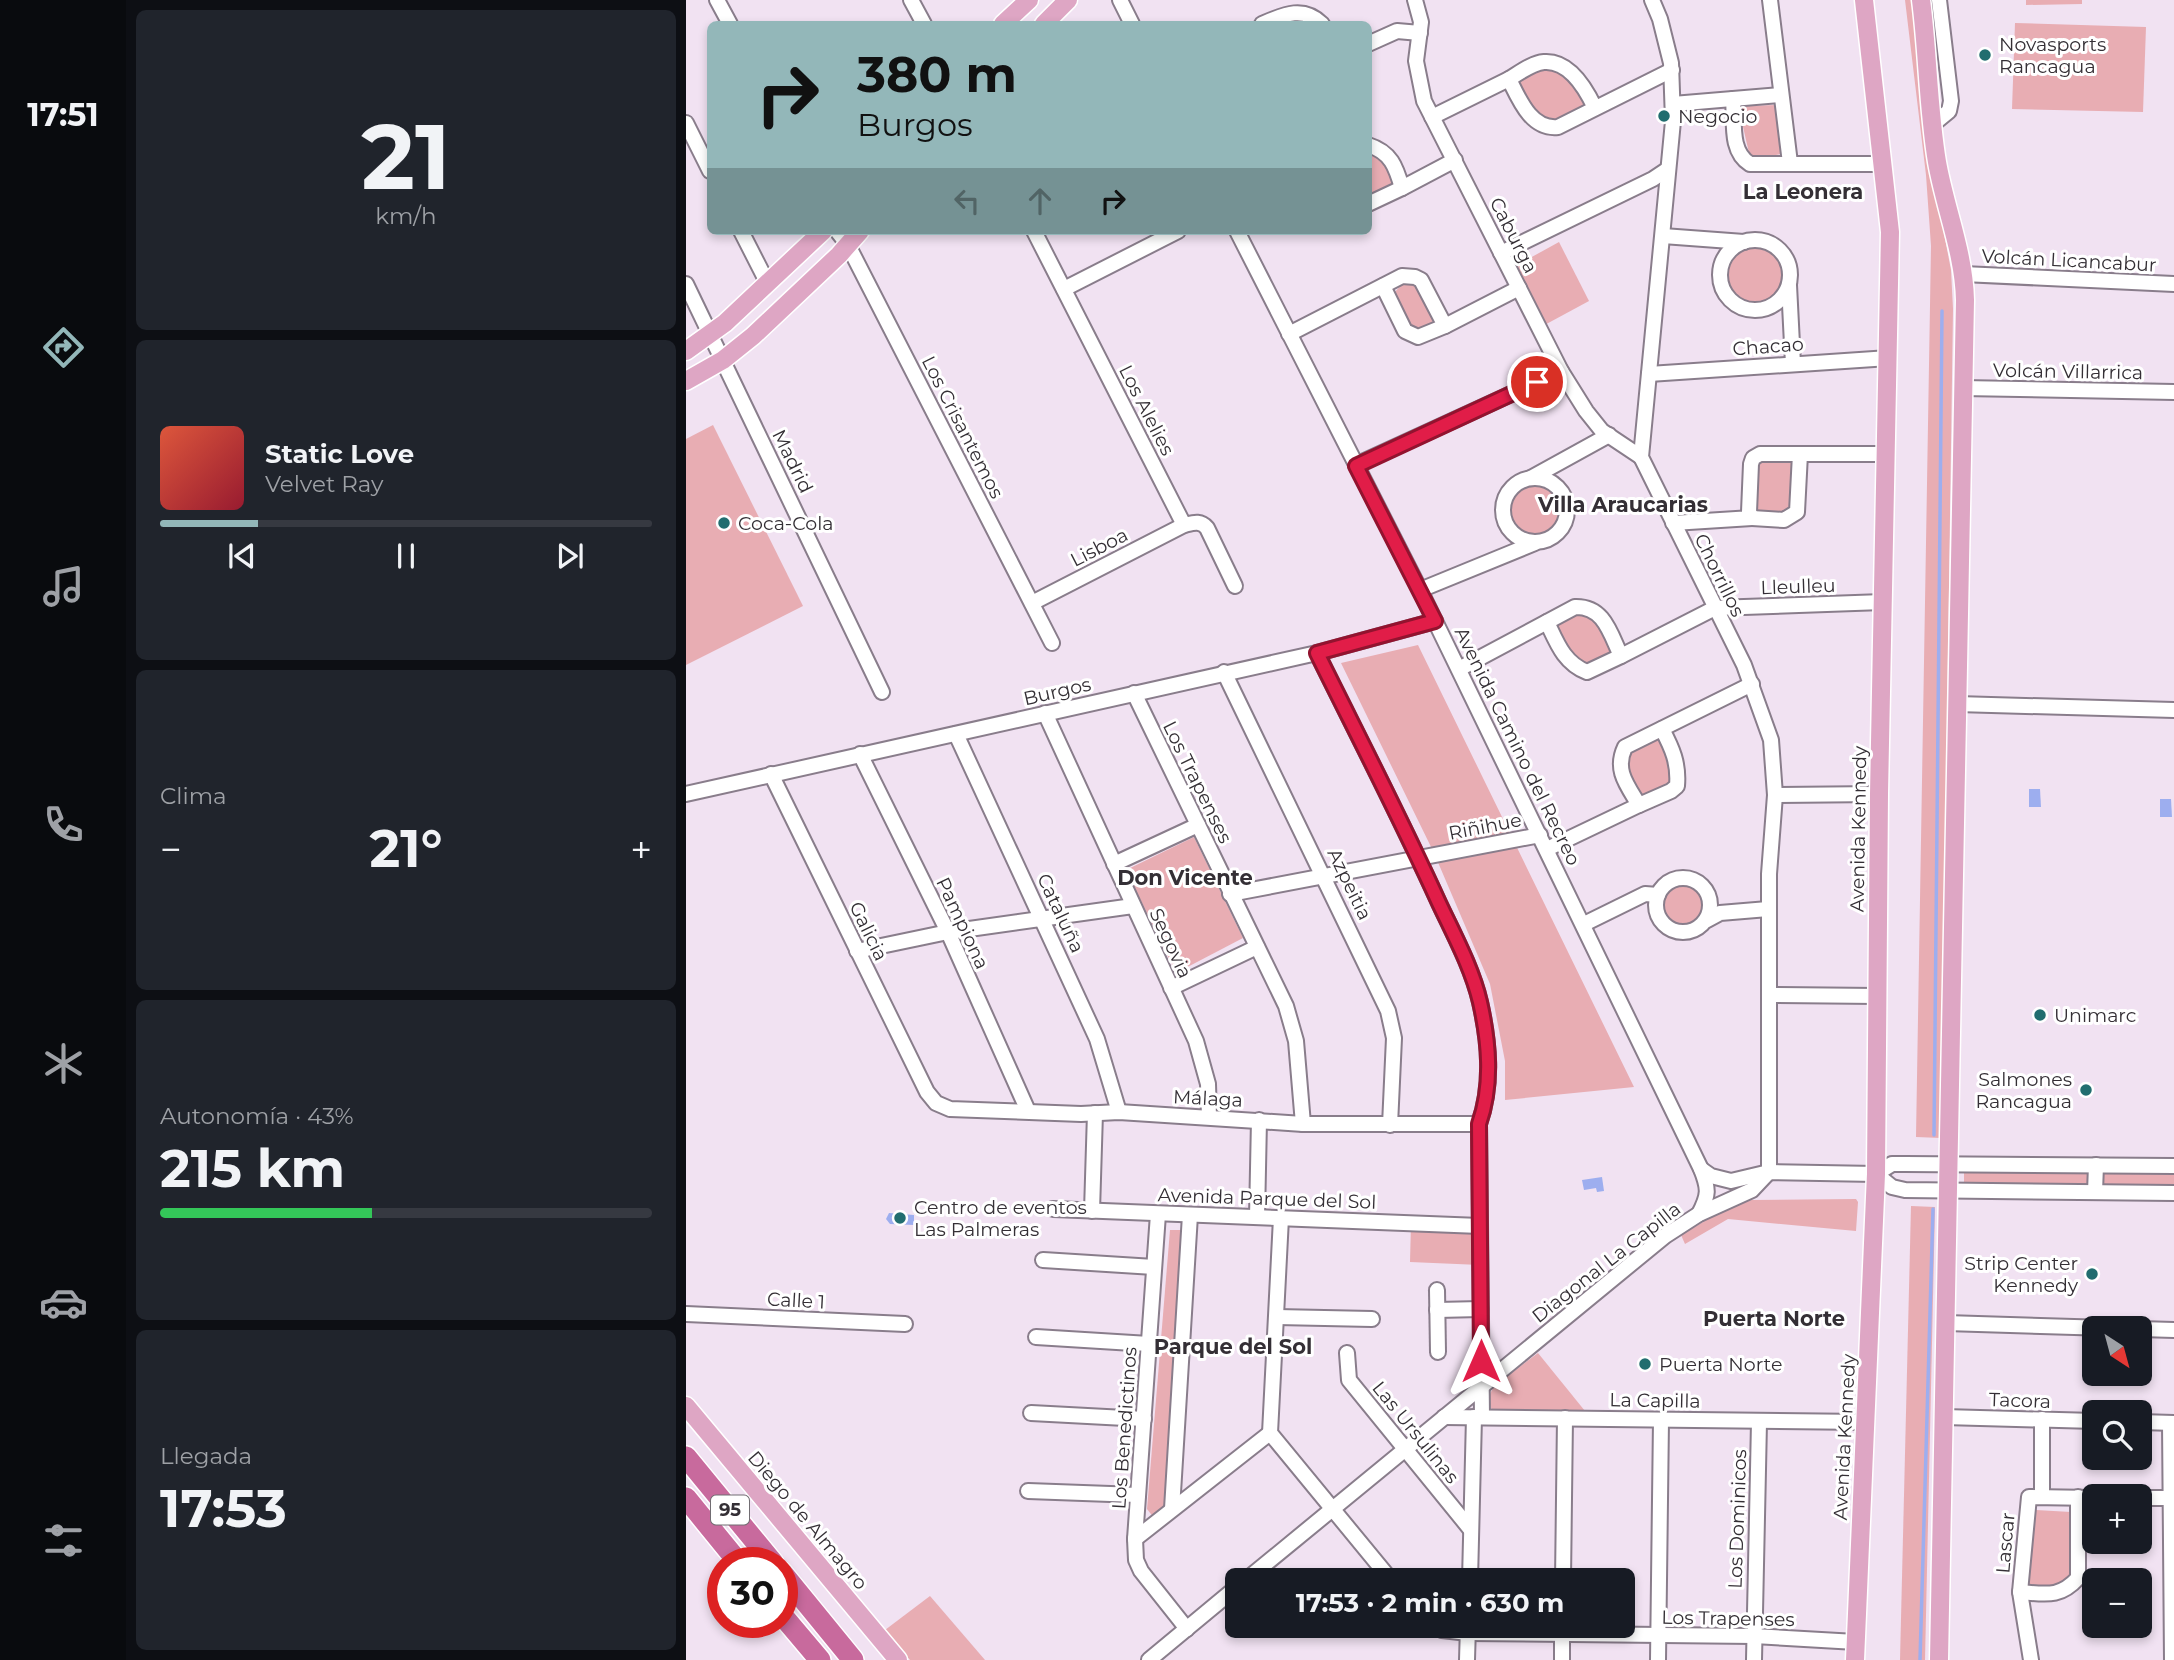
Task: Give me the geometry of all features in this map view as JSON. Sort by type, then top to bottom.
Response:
[{"type":"highway","name":"95","points":[[686,1457],[761,1547]]},
{"type":"highway","name":"95","points":[[686,1498],[726,1547]]},
{"type":"highway","points":[[798,1593],[853,1660]]},
{"type":"highway","points":[[798,1634],[820,1660]]},
{"type":"main road","points":[[1006,21],[1029,0]]},
{"type":"main road","points":[[1047,21],[1068,0]]},
{"type":"main road","name":"Avenida Kennedy","points":[[1855,1660],[1876,1174],[1879,794],[1890,232],[1864,0]]},
{"type":"main road","points":[[1921,0],[1932,125],[1963,274],[1965,300],[1939,1660]]},
{"type":"main road","points":[[686,351],[711,334],[819,235]]},
{"type":"main road","points":[[686,381],[723,360],[781,310],[857,235]]},
{"type":"main road","name":"Diego de Almagro","points":[[686,1406],[898,1660]]},
{"type":"street","points":[[717,0],[728,21]]},
{"type":"street","points":[[911,0],[922,21]]},
{"type":"street","points":[[1120,0],[1130,21]]},
{"type":"street","name":"Caburga","points":[[1415,0],[1420,14],[1416,61],[1424,101],[1561,371],[1602,431],[1641,457]]},
{"type":"street","points":[[1641,457],[1673,104],[1672,70],[1652,0]]},
{"type":"street","points":[[1770,0],[1790,163]]},
{"type":"street","points":[[1932,125],[1949,111],[1951,101],[1939,0]]},
{"type":"street","points":[[1269,21],[1287,13],[1299,12],[1318,21]]},
{"type":"street","points":[[1372,42],[1397,31],[1420,33]]},
{"type":"street","points":[[1432,117],[1538,64],[1553,63],[1581,83],[1595,108]]},
{"type":"street","points":[[1509,79],[1533,119],[1543,126],[1558,127],[1672,70]]},
{"type":"street","points":[[1673,104],[1781,95]]},
{"type":"street","points":[[1733,99],[1736,149],[1742,159],[1750,164],[1882,164]]},
{"type":"street","points":[[686,123],[707,165]]},
{"type":"street","points":[[1372,146],[1381,149],[1390,157],[1402,188]]},
{"type":"street","points":[[1372,202],[1455,160]]},
{"type":"street","points":[[1501,253],[1653,179],[1668,169]]},
{"type":"street","points":[[743,235],[768,284]]},
{"type":"street","name":"Los Crisantemos","points":[[840,235],[848,245],[1052,643]]},
{"type":"street","name":"Los Alelies","points":[[1036,235],[1184,525]]},
{"type":"street","points":[[1064,289],[1170,235]]},
{"type":"street","name":"Avenida Camino del Recreo","points":[[1239,235],[1420,590],[1701,1169],[1708,1186],[1707,1197],[1699,1214]]},
{"type":"street","points":[[1662,236],[1763,241],[1779,250],[1789,266],[1793,364]]},
{"type":"street","points":[[1744,242],[1726,255],[1719,276],[1721,287],[1734,305],[1756,311],[1767,309],[1784,295],[1789,285]]},
{"type":"street","name":"Volcán Licancabur","points":[[1963,274],[2174,284]]},
{"type":"street","points":[[1289,334],[1402,276],[1421,280],[1445,326]]},
{"type":"street","name":"Madrid","points":[[686,284],[882,692]]},
{"type":"street","points":[[1383,286],[1405,331],[1418,337],[1519,288]]},
{"type":"street","name":"Chacao","points":[[1650,374],[1889,358]]},
{"type":"street","points":[[1356,466],[1561,371]]},
{"type":"street","name":"Volcán Villarrica","points":[[1962,388],[2174,393]]},
{"type":"street","points":[[1537,542],[1518,538],[1505,523],[1503,514],[1506,495],[1513,486],[1609,436]]},
{"type":"street","points":[[1752,518],[1749,512],[1751,464],[1753,458],[1760,454],[1886,454]]},
{"type":"street","points":[[1673,523],[1752,518],[1784,520],[1797,512],[1800,454]]},
{"type":"street","name":"Chorrillos","points":[[1641,457],[1752,684],[1771,740],[1775,795],[1768,909],[1769,1172]]},
{"type":"street","points":[[1420,590],[1547,540],[1562,527],[1567,507],[1559,489],[1541,479],[1531,478]]},
{"type":"street","points":[[1184,525],[1203,523],[1235,586]]},
{"type":"street","name":"Lisboa","points":[[1032,603],[1184,525]]},
{"type":"street","name":"Lleulleu","points":[[1715,608],[1883,602]]},
{"type":"street","points":[[1459,669],[1575,607],[1593,610],[1602,616],[1621,656]]},
{"type":"street","points":[[1547,622],[1569,663],[1587,672],[1715,608]]},
{"type":"street","name":"Burgos","points":[[686,794],[1317,653],[1435,621]]},
{"type":"street","points":[[1317,653],[1419,858],[1466,963],[1479,1001],[1489,1063],[1484,1109],[1479,1124],[1481,1387],[1469,1568]]},
{"type":"street","name":"Azpeitia","points":[[1224,672],[1388,1011],[1394,1038],[1390,1125]]},
{"type":"street","points":[[1639,805],[1622,777],[1620,757],[1625,747],[1752,684]]},
{"type":"street","name":"Los Trapenses","points":[[1134,693],[1286,1006],[1292,1024],[1303,1124]]},
{"type":"street","points":[[1957,705],[2174,710]]},
{"type":"street","name":"Segovia","points":[[1045,713],[1201,1055],[1208,1084],[1209,1117]]},
{"type":"street","points":[[1547,849],[1677,786],[1676,756],[1662,729]]},
{"type":"street","name":"Cataluña","points":[[956,734],[1097,1039],[1114,1088],[1119,1112]]},
{"type":"street","name":"Pampiona","points":[[860,754],[948,932],[1028,1111]]},
{"type":"street","name":"Galicia","points":[[771,774],[927,1092],[936,1103]]},
{"type":"street","points":[[1775,795],[1879,794]]},
{"type":"street","points":[[1114,864],[1198,825]]},
{"type":"street","name":"Riñihue","points":[[1230,894],[1540,835]]},
{"type":"street","points":[[1706,919],[1711,902],[1703,886],[1696,880],[1687,878],[1669,881],[1657,895],[1657,913],[1667,927],[1684,933],[1693,931],[1706,919],[1720,913],[1768,909]]},
{"type":"street","points":[[1584,924],[1645,894],[1657,895]]},
{"type":"street","points":[[857,951],[948,932],[1133,906]]},
{"type":"street","points":[[1171,988],[1257,947]]},
{"type":"street","points":[[1769,995],[1877,996]]},
{"type":"street","name":"Málaga","points":[[936,1103],[950,1109],[1119,1112],[1303,1124],[1479,1124]]},
{"type":"street","points":[[1092,1211],[1095,1113]]},
{"type":"street","points":[[1258,1217],[1259,1120]]},
{"type":"street","points":[[1701,1169],[1720,1179],[1731,1181],[1769,1172],[1876,1174],[1892,1164],[2174,1166]]},
{"type":"street","points":[[2095,1192],[2096,1165]]},
{"type":"street","name":"Diagonal La Capilla","points":[[1261,1568],[1665,1236],[1699,1214],[1752,1190],[1769,1172]]},
{"type":"street","points":[[1876,1174],[1892,1187],[1905,1190],[2174,1193]]},
{"type":"street","points":[[1699,1214],[1716,1199],[1720,1179]]},
{"type":"street","name":"Avenida Parque del Sol","points":[[1053,1209],[1480,1226]]},
{"type":"street","name":"Los Benedictinos","points":[[1158,1214],[1135,1539],[1136,1560],[1140,1571],[1187,1629]]},
{"type":"street","points":[[1172,1509],[1190,1215]]},
{"type":"street","points":[[1281,1218],[1270,1433],[1381,1568]]},
{"type":"street","points":[[1042,1260],[1154,1267]]},
{"type":"street","points":[[1437,1290],[1438,1352]]},
{"type":"street","points":[[1437,1310],[1481,1309]]},
{"type":"street","name":"Calle 1","points":[[686,1314],[905,1324]]},
{"type":"street","points":[[1277,1317],[1372,1319]]},
{"type":"street","points":[[1946,1323],[2082,1327]]},
{"type":"street","points":[[2152,1329],[2174,1330]]},
{"type":"street","points":[[1036,1336],[1149,1344]]},
{"type":"street","name":"Las Ursulinas","points":[[1347,1353],[1349,1380],[1471,1530]]},
{"type":"street","points":[[1031,1413],[1144,1419]]},
{"type":"street","name":"La Capilla","points":[[1444,1417],[1866,1422]]},
{"type":"street","name":"Tacora","points":[[1944,1417],[2082,1421]]},
{"type":"street","points":[[1563,1568],[1565,1418]]},
{"type":"street","name":"Lascar","points":[[2031,1660],[2020,1592],[2035,1497],[2042,1419]]},
{"type":"street","points":[[1658,1660],[1661,1420]]},
{"type":"street","name":"Los Dominicos","points":[[1754,1660],[1759,1422]]},
{"type":"street","points":[[2152,1422],[2172,1423],[2169,1498],[2172,1660]]},
{"type":"street","points":[[1135,1539],[1270,1433]]},
{"type":"street","points":[[1028,1491],[1139,1495]]},
{"type":"street","points":[[2035,1497],[2082,1497]]},
{"type":"street","name":"Lascar","points":[[2020,1592],[2053,1594],[2068,1588],[2078,1578],[2078,1497]]},
{"type":"street","points":[[2152,1498],[2169,1498]]},
{"type":"street","points":[[1149,1660],[1225,1597]]},
{"type":"street","name":"Los Trapenses","points":[[1635,1635],[1754,1636],[1856,1642]]},
{"type":"street","points":[[1467,1660],[1468,1638]]},
{"type":"street","points":[[1562,1638],[1562,1660]]},
{"type":"shaded area","points":[[1905,0],[1916,0],[1938,202],[1951,270],[1953,309],[1941,1138],[1916,1137],[1931,246],[1926,175]]},
{"type":"shaded area","points":[[2026,0],[2082,0],[2082,4],[2026,5]]},
{"type":"shaded area","points":[[2015,23],[2146,27],[2143,112],[2012,109]]},
{"type":"shaded area","points":[[1544,66],[1565,74],[1589,106],[1556,122],[1536,116],[1515,81]]},
{"type":"shaded area","points":[[1777,105],[1786,153],[1754,159],[1749,153],[1739,109],[1742,106]]},
{"type":"shaded area","points":[[1372,150],[1379,153],[1397,186],[1372,198]]},
{"type":"shaded area","points":[[1559,242],[1589,301],[1539,328],[1510,269]]},
{"type":"shaded area","points":[[1755,246],[1772,251],[1780,259],[1785,276],[1780,293],[1772,301],[1755,306],[1738,301],[1730,293],[1725,276],[1730,259],[1738,251]]},
{"type":"shaded area","points":[[1403,283],[1410,283],[1419,290],[1434,320],[1421,332],[1408,329],[1394,293]]},
{"type":"shaded area","name":"Coca-Cola","points":[[713,425],[803,606],[686,665],[686,439]]},
{"type":"shaded area","points":[[1796,458],[1790,514],[1754,515],[1756,460]]},
{"type":"shaded area","points":[[1535,481],[1551,486],[1559,494],[1564,510],[1559,526],[1551,534],[1535,539],[1519,534],[1511,526],[1506,510],[1511,494],[1519,486]]},
{"type":"shaded area","points":[[1576,611],[1592,613],[1615,654],[1587,668],[1572,660],[1552,624]]},
{"type":"shaded area","points":[[1418,645],[1634,1087],[1505,1100],[1505,1061],[1490,984],[1434,853],[1341,663]]},
{"type":"shaded area","points":[[1660,736],[1671,758],[1672,783],[1641,799],[1625,767],[1629,751]]},
{"type":"shaded area","points":[[1194,837],[1243,938],[1176,973],[1126,870]]},
{"type":"shaded area","points":[[1684,883],[1700,890],[1707,906],[1700,922],[1684,929],[1668,922],[1661,906],[1668,890]]},
{"type":"shaded area","points":[[1964,1168],[2174,1171],[2174,1185],[1964,1183]]},
{"type":"shaded area","points":[[1856,1199],[1856,1231],[1728,1219],[1685,1244],[1681,1235],[1737,1202]]},
{"type":"shaded area","points":[[1911,1206],[1935,1207],[1925,1660],[1900,1660]]},
{"type":"shaded area","points":[[1411,1223],[1480,1226],[1480,1265],[1410,1262]]},
{"type":"shaded area","points":[[1170,1230],[1185,1230],[1167,1508],[1154,1518],[1147,1509]]},
{"type":"shaded area","points":[[1538,1353],[1585,1411],[1492,1411],[1488,1398],[1494,1386]]},
{"type":"shaded area","points":[[2036,1510],[2071,1512],[2070,1578],[2051,1590],[2029,1588],[2032,1514]]},
{"type":"shaded area","points":[[930,1596],[985,1660],[910,1660],[885,1630]]},
{"type":"water","points":[[2029,789],[2040,789],[2041,807],[2029,807]]},
{"type":"water","points":[[2160,799],[2171,799],[2172,817],[2160,817]]},
{"type":"water","points":[[1602,1177],[1604,1191],[1597,1192],[1596,1188],[1584,1190],[1582,1180]]},
{"type":"water","name":"Centro de eventos Las Palmeras","points":[[889,1213],[914,1215],[914,1225],[890,1224],[886,1219]]},
{"type":"waterway","points":[[1934,1135],[1942,311]]},
{"type":"waterway","points":[[1920,1660],[1933,1209]]},
{"type":"place","name":"Novasports Rancagua","points":[[1985,55]]},
{"type":"place","name":"Negocio","points":[[1664,116]]},
{"type":"place","name":"Coca-Cola","points":[[724,523]]},
{"type":"place","name":"Unimarc","points":[[2040,1015]]},
{"type":"place","name":"Salmones Rancagua","points":[[2086,1090]]},
{"type":"place","name":"Centro de eventos Las Palmeras","points":[[900,1218]]},
{"type":"place","name":"Strip Center Kennedy","points":[[2092,1274]]},
{"type":"place","name":"Puerta Norte","points":[[1645,1364]]},
{"type":"district","name":"La Leonera","points":[[1803,192]]},
{"type":"district","name":"Villa Araucarias","points":[[1623,505]]},
{"type":"district","name":"Don Vicente","points":[[1185,878]]},
{"type":"district","name":"Puerta Norte","points":[[1774,1319]]},
{"type":"district","name":"Parque del Sol","points":[[1233,1347]]},
{"type":"route","points":[[1481,1361],[1479,1124],[1484,1109],[1489,1063],[1479,1001],[1474,982],[1419,858],[1317,653],[1435,621],[1356,466],[1537,382]]}]
